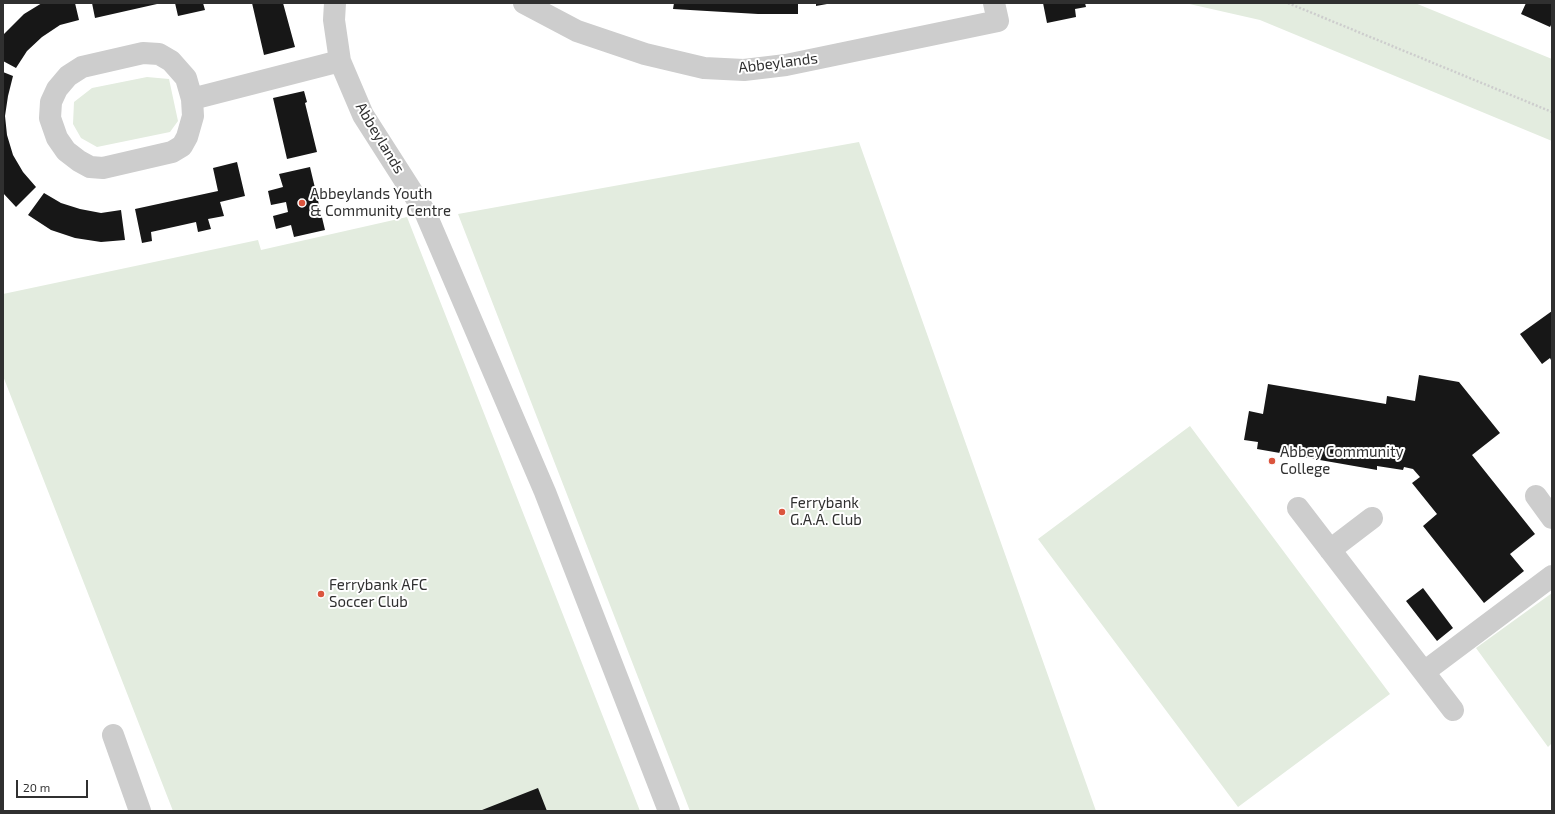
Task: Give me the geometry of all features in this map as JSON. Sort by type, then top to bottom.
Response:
[{"type":"street","name":"Abbeylands","points":[[335,3],[334,20],[340,61],[363,115],[425,212],[545,492],[669,811]]},
{"type":"street","name":"Abbeylands","points":[[524,3],[577,31],[645,54],[704,68],[744,70],[786,65],[998,21],[994,3]]},
{"type":"street","points":[[143,53],[159,54],[171,61],[186,78],[192,99],[193,116],[188,137],[182,146],[172,152],[103,168],[90,167],[66,151],[57,138],[50,118],[51,102],[57,89],[68,76],[82,67],[143,53]]},
{"type":"street","points":[[192,99],[340,61]]},
{"type":"street","points":[[1536,496],[1552,517]]},
{"type":"street","points":[[1298,508],[1453,710]]},
{"type":"street","points":[[1330,550],[1372,518]]},
{"type":"street","points":[[1424,672],[1552,576]]},
{"type":"street","points":[[113,735],[140,811]]},
{"type":"path","points":[[1288,3],[1552,112]]},
{"type":"shaded area","points":[[1185,3],[1415,3],[1552,59],[1552,141],[1260,20]]},
{"type":"shaded area","points":[[147,77],[169,79],[178,121],[170,132],[97,147],[81,138],[73,124],[74,102],[92,88]]},
{"type":"shaded area","name":"Ferrybank G.A.A. Club","points":[[859,142],[1096,811],[690,811],[458,214]]},
{"type":"shaded area","name":"Ferrybank AFC Soccer Club","points":[[407,217],[640,811],[173,811],[3,376],[3,294],[258,240],[261,250]]},
{"type":"shaded area","points":[[1190,426],[1390,694],[1238,807],[1038,539]]},
{"type":"shaded area","points":[[1552,593],[1552,743],[1548,747],[1476,648]]},
{"type":"building","points":[[42,3],[75,3],[79,20],[60,25],[42,37],[27,51],[16,68],[3,61],[3,35],[24,14]]},
{"type":"building","points":[[92,3],[157,3],[157,4],[95,18]]},
{"type":"building","points":[[175,3],[203,3],[205,10],[178,16]]},
{"type":"building","points":[[252,3],[283,3],[295,47],[264,55]]},
{"type":"building","points":[[674,3],[798,3],[798,14],[758,14],[673,9]]},
{"type":"building","points":[[816,3],[827,3],[827,4],[816,6]]},
{"type":"building","points":[[1043,3],[1085,3],[1086,7],[1075,9],[1076,17],[1047,23]]},
{"type":"building","points":[[1526,3],[1552,3],[1552,23],[1550,27],[1521,14]]},
{"type":"building","points":[[3,72],[13,76],[5,116],[7,135],[13,155],[23,172],[36,187],[16,207],[3,193]]},
{"type":"building","points":[[304,91],[307,102],[305,103],[317,152],[287,159],[273,98]]},
{"type":"building","points":[[237,162],[245,196],[220,202],[224,216],[208,219],[211,229],[198,232],[196,222],[151,232],[152,241],[142,243],[135,209],[218,191],[213,168]]},
{"type":"building","name":"Abbeylands Youth & Community Centre","points":[[310,167],[325,230],[294,237],[291,225],[276,229],[273,216],[288,212],[286,202],[271,205],[268,191],[283,187],[279,174]]},
{"type":"building","points":[[44,193],[61,203],[80,209],[101,213],[121,210],[125,240],[101,242],[75,238],[51,230],[28,215]]},
{"type":"building","points":[[1552,311],[1552,362],[1550,358],[1542,364],[1520,334]]},
{"type":"building","points":[[1419,375],[1459,382],[1500,433],[1472,455],[1535,534],[1510,554],[1524,571],[1484,603],[1423,526],[1437,514],[1412,483],[1420,477],[1413,469],[1404,467],[1403,470],[1377,466],[1377,470],[1257,449],[1258,442],[1244,440],[1249,411],[1263,414],[1268,384],[1386,404],[1387,396],[1415,401]]},
{"type":"building","points":[[1423,588],[1453,628],[1437,641],[1406,601]]},
{"type":"building","points":[[538,788],[547,811],[482,811],[482,810]]},
{"type":"place","name":"Abbeylands Youth & Community Centre","points":[[302,203]]},
{"type":"place","name":"Abbey Community College","points":[[1272,461]]},
{"type":"place","name":"Ferrybank G.A.A. Club","points":[[782,512]]},
{"type":"place","name":"Ferrybank AFC Soccer Club","points":[[321,594]]}]
